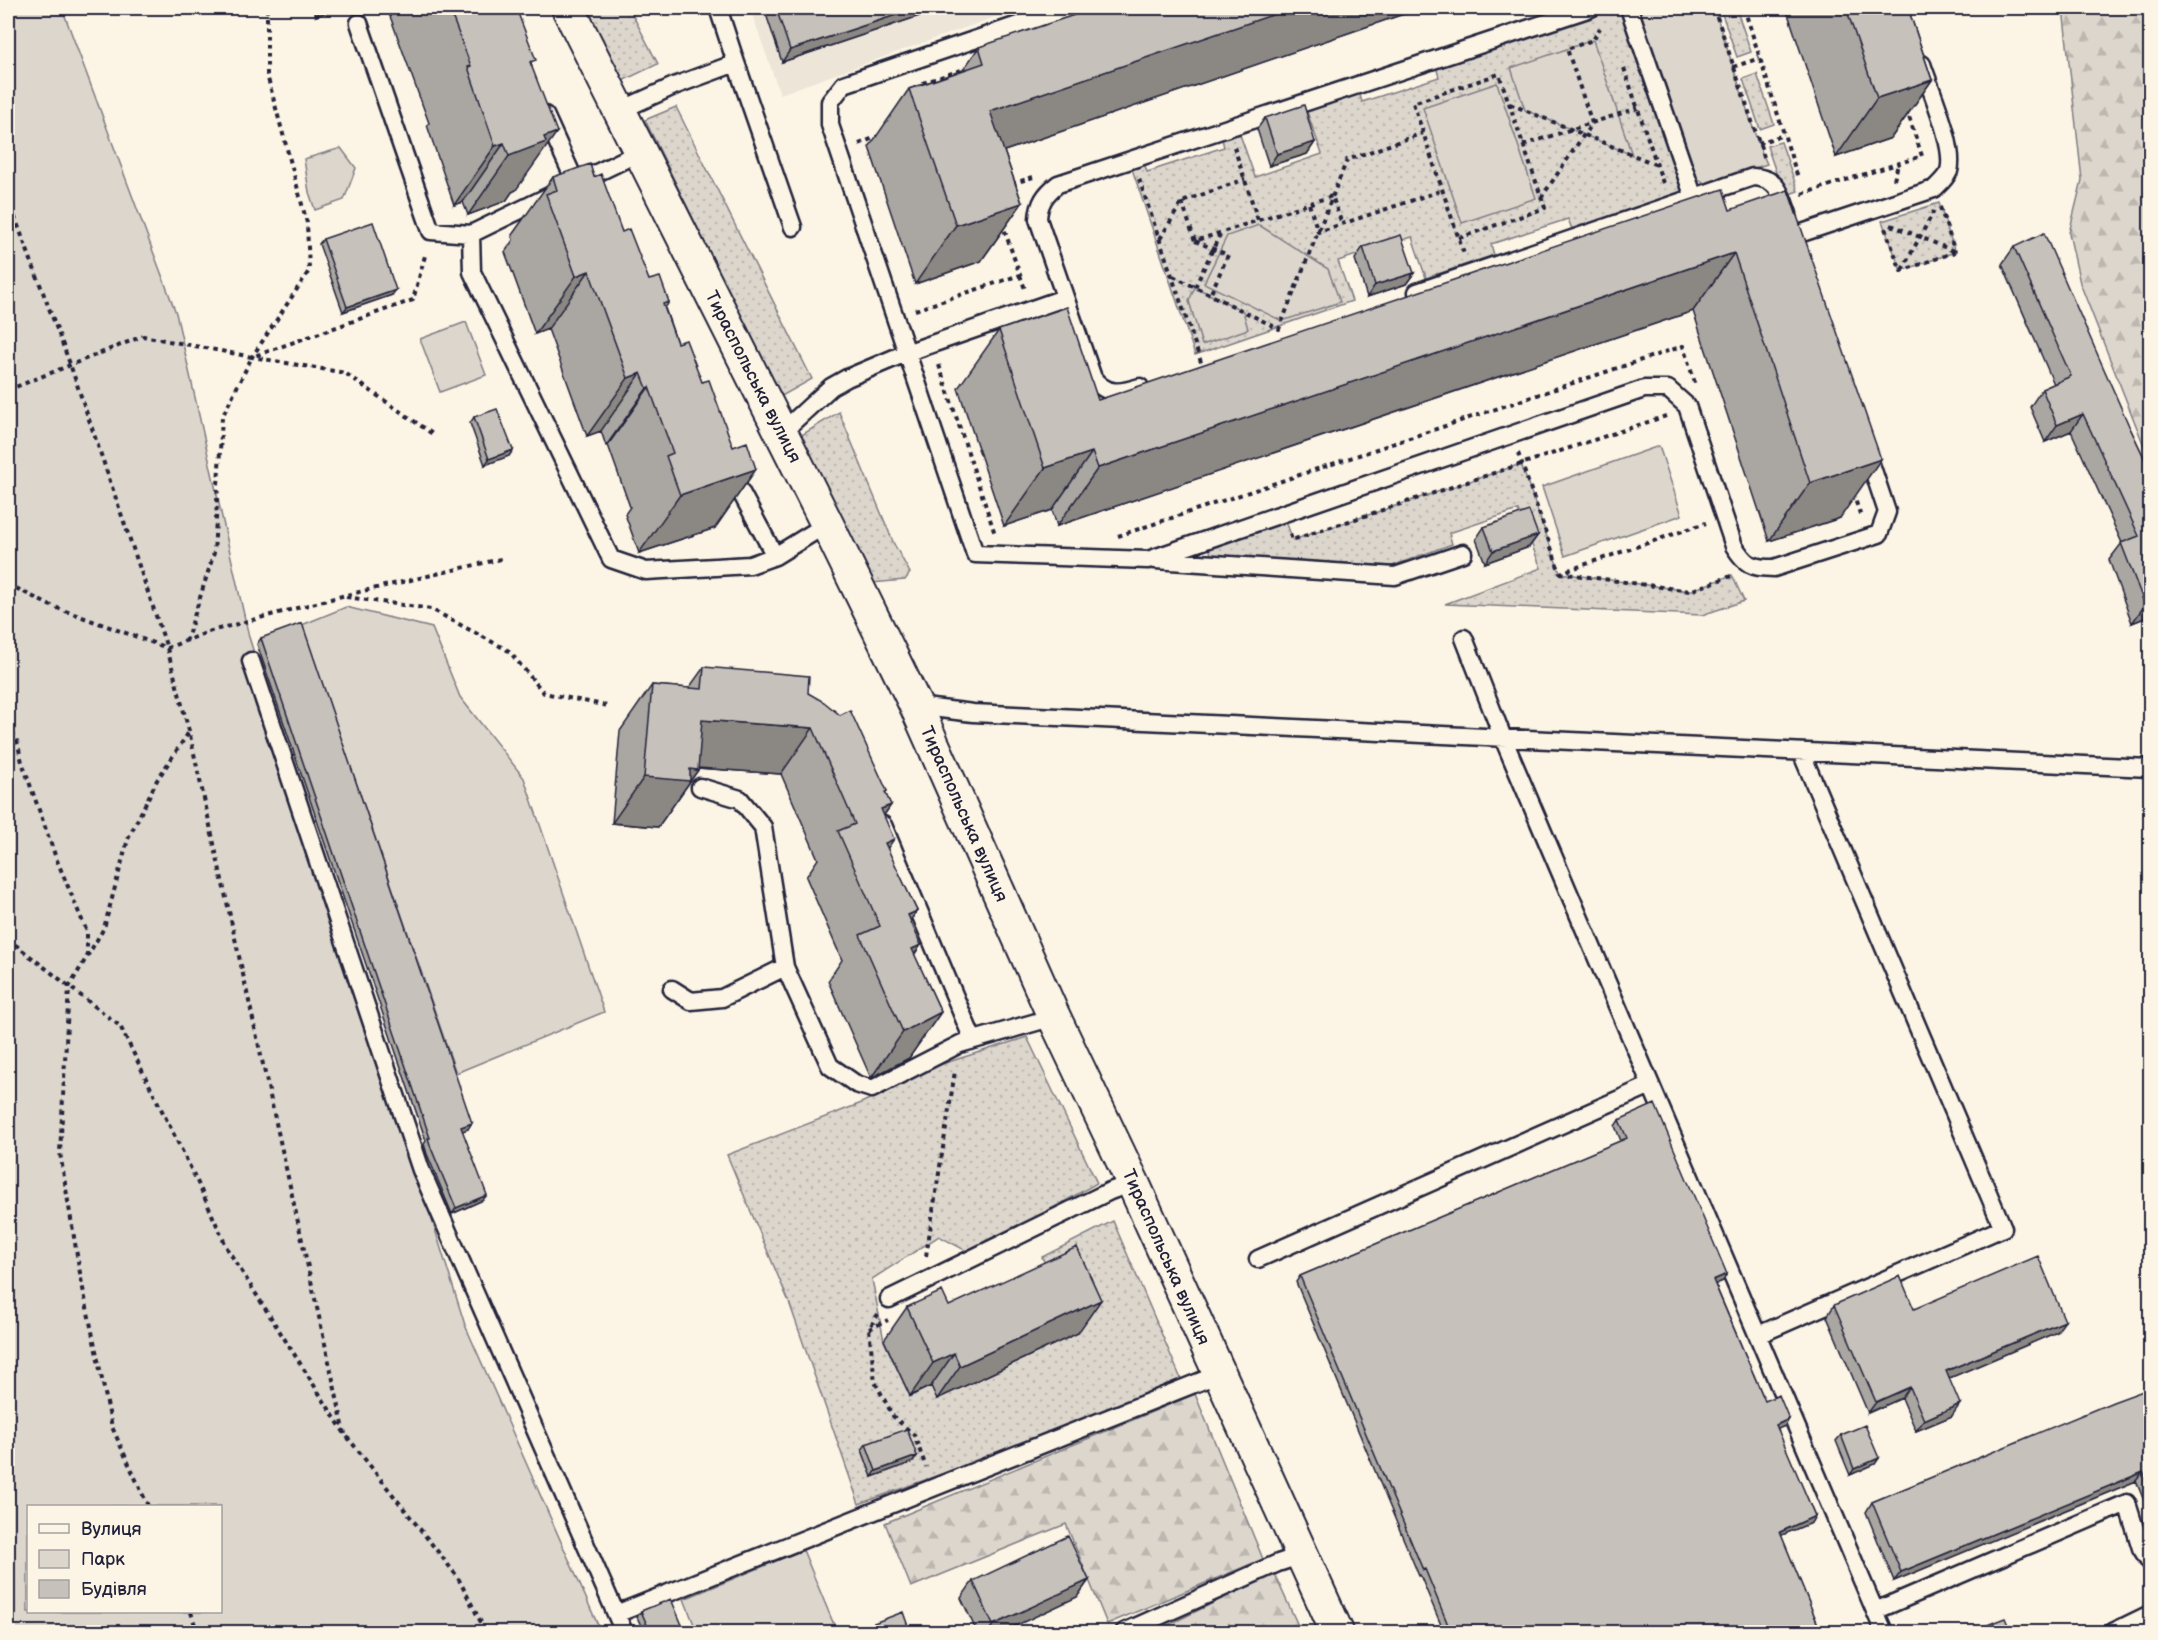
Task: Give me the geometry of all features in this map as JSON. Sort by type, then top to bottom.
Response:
[{"type":"street","name":"Тираспольська вулиця","points":[[568,8],[916,706],[1054,1017],[1133,1183],[1337,1632]]},
{"type":"lane","points":[[718,8],[793,227]]},
{"type":"lane","points":[[1068,8],[844,84],[830,102],[830,125],[975,554],[1148,560],[1395,576],[1463,553]]},
{"type":"lane","points":[[1159,380],[1122,393],[1105,390],[1093,378],[1038,219],[1043,199],[1058,184],[1591,8]]},
{"type":"lane","points":[[1629,8],[1694,198]]},
{"type":"lane","points":[[359,23],[431,231],[471,234],[640,152]]},
{"type":"lane","points":[[1796,235],[1934,189],[1948,173],[1951,161],[1949,144],[1917,50]]},
{"type":"lane","points":[[619,111],[674,86],[736,63]]},
{"type":"lane","points":[[538,101],[587,204]]},
{"type":"lane","points":[[1405,296],[1753,177],[1767,178],[1777,187],[1802,254]]},
{"type":"lane","points":[[471,234],[472,272],[611,559],[646,572],[750,565],[775,556],[827,524]]},
{"type":"lane","points":[[781,433],[831,387],[906,353],[1064,298]]},
{"type":"lane","points":[[1148,560],[1644,389],[1668,389],[1688,409],[1734,546],[1744,562],[1758,568],[1774,568],[1880,534],[1887,512],[1862,436]]},
{"type":"lane","points":[[725,463],[775,556]]},
{"type":"lane","points":[[1464,639],[1503,738],[1884,1632]]},
{"type":"lane","points":[[251,661],[421,1170],[624,1632]]},
{"type":"lane","points":[[916,706],[973,713],[2151,768]]},
{"type":"lane","points":[[1758,1335],[2003,1228],[1801,752]]},
{"type":"lane","points":[[700,787],[740,799],[763,827],[785,967],[830,1066],[856,1084],[872,1089],[966,1042],[1054,1017]]},
{"type":"lane","points":[[877,811],[966,1042]]},
{"type":"lane","points":[[672,989],[692,1001],[722,998],[785,967]]},
{"type":"lane","points":[[1258,1259],[1651,1085]]},
{"type":"lane","points":[[889,1299],[1110,1191],[1133,1183]]},
{"type":"lane","points":[[616,1614],[1219,1374]]},
{"type":"lane","points":[[1875,1611],[2127,1503],[2141,1548],[2151,1562]]},
{"type":"lane","points":[[1124,1632],[1278,1563],[1302,1555]]},
{"type":"lane","points":[[2113,1632],[2151,1614]]},
{"type":"path","points":[[186,642],[214,553],[222,417],[252,357],[309,271],[308,223],[267,75],[267,8]]},
{"type":"path","points":[[1714,8],[1758,143],[1777,187]]},
{"type":"path","points":[[1744,8],[1803,194],[1922,156],[1905,103]]},
{"type":"path","points":[[1592,123],[1567,49],[1593,40],[1602,25]]},
{"type":"path","points":[[1733,67],[1760,58]]},
{"type":"path","points":[[924,95],[920,84],[974,66]]},
{"type":"path","points":[[1624,67],[1671,205]]},
{"type":"path","points":[[1499,75],[1509,104],[1545,208],[1459,238],[1413,103],[1499,75]]},
{"type":"path","points":[[1509,104],[1657,165]]},
{"type":"path","points":[[1523,146],[1638,108]]},
{"type":"path","points":[[1541,198],[1592,123]]},
{"type":"path","points":[[1227,128],[1258,220]]},
{"type":"path","points":[[1173,276],[1279,329],[1347,160],[1423,134]]},
{"type":"path","points":[[1758,143],[1784,135]]},
{"type":"path","points":[[1133,159],[1206,376]]},
{"type":"path","points":[[1160,239],[1182,202],[1245,179]]},
{"type":"path","points":[[1318,232],[1443,190]]},
{"type":"path","points":[[1195,241],[1332,196]]},
{"type":"path","points":[[1332,196],[1341,224]]},
{"type":"path","points":[[8,199],[70,364],[167,648],[189,731],[345,1434]]},
{"type":"path","points":[[1182,202],[1195,241],[1228,255],[1210,295]]},
{"type":"path","points":[[1901,271],[1939,203]]},
{"type":"path","points":[[1309,204],[1318,232]]},
{"type":"path","points":[[1882,221],[1955,252],[1901,271],[1882,221]]},
{"type":"path","points":[[252,357],[413,300],[431,231]]},
{"type":"path","points":[[1195,287],[1221,232]]},
{"type":"path","points":[[8,390],[143,336],[345,373],[434,435]]},
{"type":"path","points":[[1117,537],[1683,346],[1702,404],[1292,540],[1283,513]]},
{"type":"path","points":[[949,362],[938,365],[995,536]]},
{"type":"path","points":[[1501,408],[1560,573]]},
{"type":"path","points":[[1852,488],[1863,522]]},
{"type":"path","points":[[1560,573],[1713,520]]},
{"type":"path","points":[[8,584],[49,605],[167,648],[211,631],[342,596],[505,558]]},
{"type":"path","points":[[1560,573],[1690,591],[1732,575]]},
{"type":"path","points":[[342,596],[431,609],[509,651],[544,693],[608,706]]},
{"type":"path","points":[[8,724],[17,741],[22,762],[56,858],[87,932],[87,956]]},
{"type":"path","points":[[148,1505],[112,1427],[81,1279],[60,1153],[69,987],[104,928],[128,839],[157,780],[189,731]]},
{"type":"path","points":[[8,939],[120,1026],[196,1179],[228,1250],[345,1434],[457,1576],[486,1632]]},
{"type":"path","points":[[922,1283],[966,1042]]},
{"type":"path","points":[[889,1299],[868,1329],[875,1382],[893,1416],[914,1435],[933,1488]]},
{"type":"path","points":[[192,1613],[197,1632]]},
{"type":"shaded area","points":[[750,8],[1020,8],[780,94]]},
{"type":"green space","points":[[8,8],[62,8],[176,313],[249,637],[465,1325],[601,1632],[8,1632]]},
{"type":"green space","points":[[582,8],[629,8],[658,64],[620,82]]},
{"type":"green space","points":[[1612,8],[1624,12],[1684,187],[1678,194],[1572,229],[1568,219],[1491,244],[1494,255],[1426,278],[1412,237],[1338,261],[1352,301],[1195,355],[1132,169],[1132,163],[1143,160],[1147,172],[1224,147],[1221,135],[1238,129],[1255,177],[1322,154],[1306,109],[1359,92],[1362,102],[1439,77],[1435,63]]},
{"type":"green space","points":[[1639,8],[1714,8],[1767,164],[1706,184],[1693,175],[1638,12]]},
{"type":"green space","points":[[1720,8],[1736,8],[1751,52],[1737,57]]},
{"type":"green space","points":[[2063,8],[2150,8],[2150,461],[2080,283],[2069,233],[2082,180]]},
{"type":"green space","points":[[1593,40],[1632,155],[1525,110],[1511,68]]},
{"type":"green space","points":[[1757,74],[1774,124],[1760,129],[1743,79]]},
{"type":"green space","points":[[1497,83],[1536,198],[1462,223],[1423,108]]},
{"type":"green space","points":[[676,107],[812,379],[780,397],[645,120]]},
{"type":"green space","points":[[1781,142],[1798,191],[1784,196],[1767,146]]},
{"type":"green space","points":[[341,148],[356,168],[344,200],[315,210],[309,192],[304,159]]},
{"type":"green space","points":[[1939,203],[1955,252],[1901,271],[1882,221]]},
{"type":"green space","points":[[1259,225],[1328,269],[1340,302],[1282,321],[1204,283],[1227,236]]},
{"type":"green space","points":[[1195,287],[1243,311],[1248,329],[1202,345],[1189,301]]},
{"type":"green space","points":[[466,322],[486,375],[440,392],[420,339]]},
{"type":"green space","points":[[839,412],[894,544],[910,573],[905,580],[871,583],[800,436]]},
{"type":"green space","points":[[1659,446],[1682,515],[1565,556],[1542,487]]},
{"type":"green space","points":[[1521,464],[1560,573],[1690,591],[1732,575],[1744,601],[1702,615],[1445,604],[1541,568],[1518,510],[1449,533],[1452,544],[1392,566],[1211,555],[1209,545],[1285,519],[1293,540]]},
{"type":"green space","points":[[346,607],[432,628],[460,697],[524,778],[604,1012],[456,1073],[302,625]]},
{"type":"green space","points":[[1027,1037],[1097,1183],[972,1254],[939,1236],[872,1279],[884,1341],[910,1396],[931,1386],[937,1398],[1053,1280],[1042,1257],[1113,1221],[1181,1379],[1024,1444],[859,1504],[789,1302],[727,1155],[859,1104],[939,1065]]},
{"type":"green space","points":[[1195,1394],[1263,1559],[1107,1624],[1066,1524],[911,1587],[885,1523]]},
{"type":"green space","points":[[803,1550],[837,1632],[697,1632],[684,1599]]},
{"type":"green space","points":[[1274,1573],[1301,1632],[1154,1632]]},
{"type":"building","points":[[449,8],[516,8],[536,60],[530,62],[557,132],[544,137],[546,142],[509,156],[504,143],[495,146],[468,67],[471,66]]},
{"type":"building","points":[[776,8],[917,8],[790,50]]},
{"type":"building","points":[[1095,8],[1292,8],[990,111],[1022,203],[956,225],[909,89],[984,63],[979,47]]},
{"type":"building","points":[[1846,8],[1908,8],[1932,80],[1877,98]]},
{"type":"building","points":[[1304,105],[1315,142],[1277,154],[1265,118]]},
{"type":"building","points":[[590,164],[594,177],[601,174],[622,232],[629,229],[649,280],[660,277],[669,302],[663,304],[677,343],[686,340],[702,382],[709,380],[733,447],[747,442],[756,469],[680,495],[666,456],[673,453],[649,387],[647,388],[641,373],[628,378],[589,271],[576,276],[546,194],[557,190],[553,177]]},
{"type":"building","points":[[1723,189],[1730,210],[1788,190],[1881,459],[1810,483],[1734,253],[1098,468],[1092,452],[1045,468],[999,330],[1067,307],[1098,400]]},
{"type":"building","points":[[373,222],[396,290],[347,307],[323,239]]},
{"type":"building","points":[[2044,233],[2151,472],[2151,603],[2145,605],[2121,543],[2139,536],[2083,414],[2057,425],[2042,389],[2071,376],[2014,247]]},
{"type":"building","points":[[1401,235],[1414,273],[1375,285],[1363,247]]},
{"type":"building","points":[[497,409],[513,450],[489,459],[474,417]]},
{"type":"building","points":[[1529,511],[1538,535],[1493,551],[1484,527]]},
{"type":"building","points":[[302,623],[472,1123],[461,1127],[487,1195],[456,1208],[431,1148],[428,1138],[430,1138],[261,638]]},
{"type":"building","points":[[704,667],[809,676],[808,693],[840,715],[850,710],[887,791],[885,792],[891,805],[881,809],[894,839],[885,843],[917,911],[908,915],[921,945],[912,949],[941,1012],[903,1032],[860,935],[880,926],[838,831],[855,824],[813,728],[702,720],[698,770],[690,769],[690,781],[644,777],[652,685],[702,689]]},
{"type":"building","points":[[1655,1104],[1727,1274],[1713,1280],[1765,1401],[1779,1395],[1789,1419],[1776,1425],[1815,1516],[1780,1532],[1821,1632],[1451,1632],[1300,1276],[1627,1138],[1619,1120]]},
{"type":"building","points":[[1077,1247],[1101,1300],[960,1366],[954,1353],[933,1363],[907,1307],[942,1291],[949,1306]]},
{"type":"building","points":[[2038,1256],[2065,1321],[1946,1371],[1960,1404],[1924,1420],[1910,1387],[1876,1402],[1834,1305],[1900,1276],[1914,1309]]},
{"type":"building","points":[[2151,1388],[2151,1491],[2143,1472],[1901,1572],[1872,1502]]},
{"type":"building","points":[[1865,1425],[1879,1458],[1854,1469],[1841,1435]]},
{"type":"building","points":[[907,1429],[917,1456],[876,1471],[866,1444]]},
{"type":"building","points":[[1068,1536],[1089,1580],[993,1625],[973,1581]]},
{"type":"building","points":[[671,1599],[685,1632],[650,1632],[641,1611]]},
{"type":"building","points":[[903,1612],[910,1632],[878,1632],[874,1623]]},
{"type":"building","points":[[2006,1618],[2012,1632],[1969,1632]]}]
